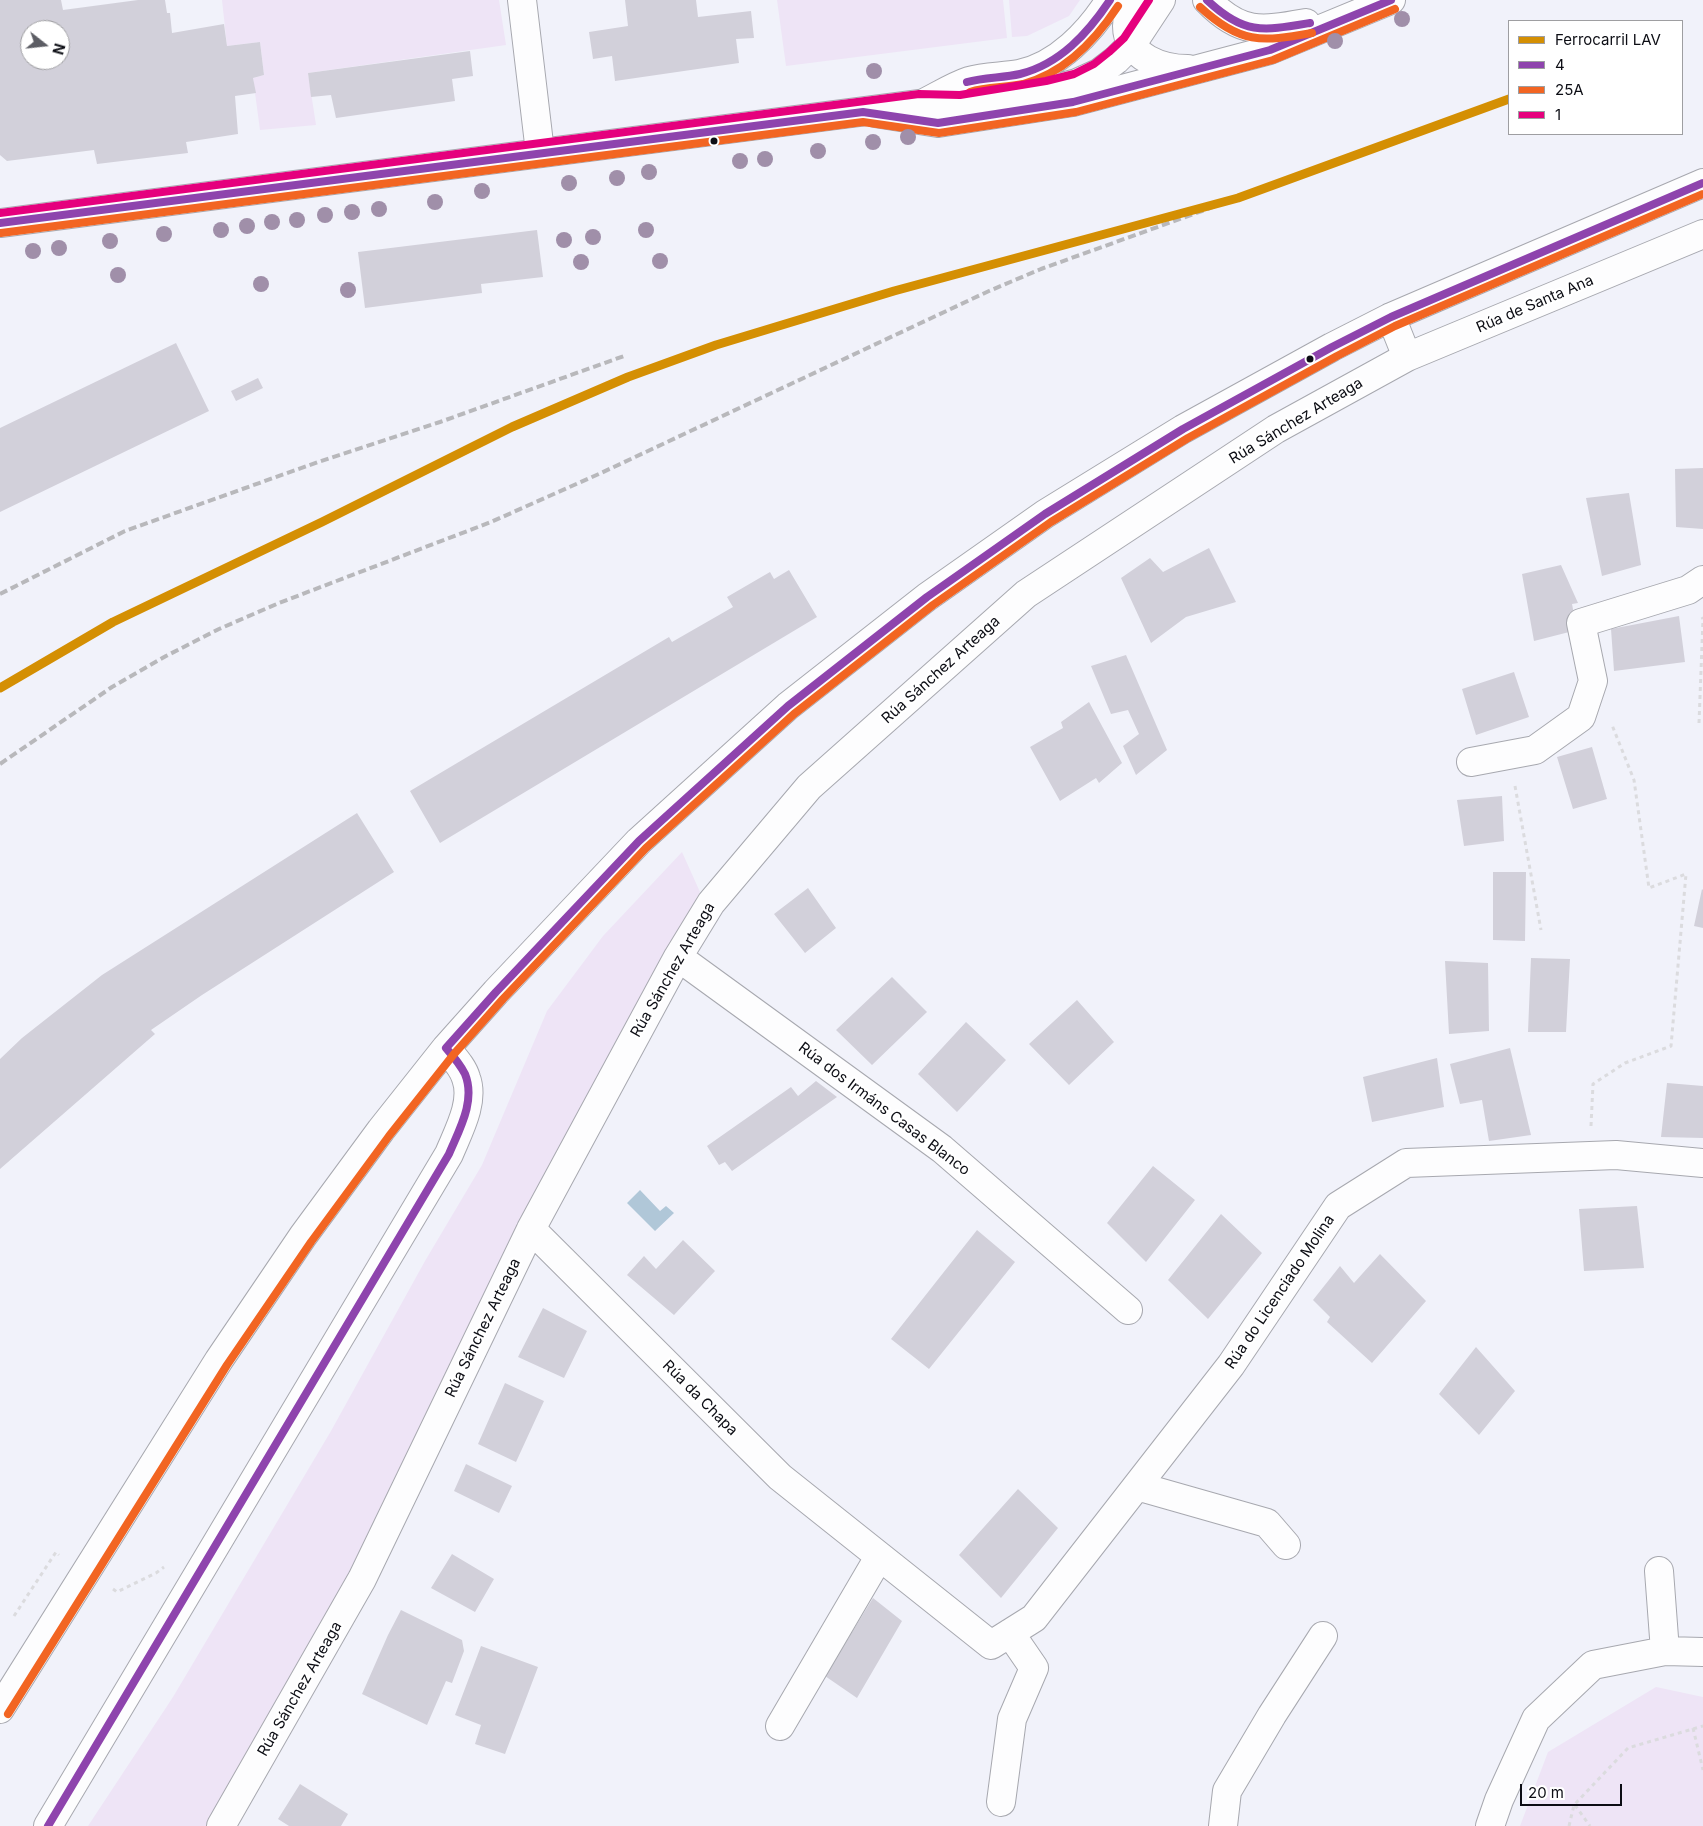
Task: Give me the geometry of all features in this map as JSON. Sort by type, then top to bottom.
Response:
[{"type":"street","points":[[522,0],[540,152]]},
{"type":"street","points":[[920,104],[969,81],[1021,74],[1039,67],[1058,56],[1083,36],[1098,19],[1110,0]]},
{"type":"street","points":[[1135,0],[1127,25],[1132,44],[1139,53],[1148,60],[1171,69],[1192,70]]},
{"type":"street","points":[[0,223],[920,104],[960,105],[1048,91],[1076,83],[1099,73],[1116,60],[1132,44],[1161,0]]},
{"type":"street","points":[[1207,0],[1218,11],[1237,24],[1254,29],[1271,29],[1352,15]]},
{"type":"street","points":[[863,112],[938,123],[1073,102],[1270,50],[1391,0]]},
{"type":"street","points":[[0,1709],[219,1360],[320,1213],[381,1130],[446,1048],[496,992],[640,841],[788,706],[927,597],[1045,514],[1183,429],[1391,317],[1703,183]]},
{"type":"street","name":"Rúa de Santa Ana","points":[[1407,358],[1703,234]]},
{"type":"street","points":[[1391,317],[1407,358]]},
{"type":"street","name":"Rúa Sánchez Arteaga","points":[[221,1826],[362,1579],[531,1229],[678,957],[710,903],[809,787],[1026,594],[1276,429],[1407,358]]},
{"type":"street","points":[[1470,762],[1535,750],[1581,718],[1593,681],[1581,623],[1695,585]]},
{"type":"street","name":"Rúa dos Irmáns Casas Blanco","points":[[678,957],[942,1149],[1128,1310]]},
{"type":"street","points":[[48,1826],[449,1154],[462,1122],[469,1090],[466,1076],[446,1048]]},
{"type":"street","name":"Rúa do Licenciado Molina","points":[[1001,1639],[1034,1618],[1137,1486],[1230,1365],[1338,1206],[1406,1164],[1616,1155],[1703,1162]]},
{"type":"street","name":"Rúa da Chapa","points":[[531,1229],[780,1477],[880,1557],[1001,1639],[1034,1668],[1012,1719],[1001,1802]]},
{"type":"street","points":[[1137,1486],[1267,1523],[1286,1545]]},
{"type":"street","points":[[780,1726],[880,1557]]},
{"type":"street","points":[[1659,1571],[1666,1651]]},
{"type":"street","points":[[1223,1826],[1227,1791],[1272,1715],[1323,1636]]},
{"type":"street","points":[[1490,1826],[1499,1800],[1536,1719],[1593,1665],[1666,1651],[1703,1652]]},
{"type":"path","points":[[1695,585],[1703,619],[1699,723]]},
{"type":"path","points":[[1590,1156],[1593,1084],[1625,1063],[1671,1046],[1686,874],[1649,888],[1634,780],[1593,681]]},
{"type":"path","points":[[1509,754],[1541,930]]},
{"type":"path","points":[[14,1616],[56,1552]]},
{"type":"path","points":[[117,1592],[156,1573],[171,1561]]},
{"type":"path","points":[[1568,1826],[1574,1805],[1628,1748],[1703,1726]]},
{"type":"path","points":[[1693,1728],[1703,1770]]},
{"type":"path","points":[[1574,1805],[1590,1826]]},
{"type":"shaded area","points":[[222,0],[499,0],[506,45],[308,73],[316,125],[260,130],[253,78],[264,75],[260,42],[227,46]]},
{"type":"shaded area","points":[[777,0],[1003,0],[1007,38],[786,66]]},
{"type":"shaded area","points":[[1009,0],[1080,0],[1069,16],[1027,36],[1012,37]]},
{"type":"shaded area","points":[[682,852],[700,892],[567,1136],[450,1364],[312,1649],[206,1826],[88,1826],[173,1697],[331,1431],[425,1261],[482,1165],[547,1011],[603,936]]},
{"type":"shaded area","points":[[1656,1687],[1703,1697],[1703,1826],[1520,1826],[1548,1752]]},
{"type":"water","points":[[640,1190],[660,1211],[666,1206],[674,1213],[655,1231],[627,1203]]},
{"type":"building","points":[[0,0],[61,0],[63,10],[138,0],[165,0],[167,13],[170,13],[172,33],[224,24],[227,46],[260,42],[264,75],[253,78],[256,93],[235,96],[238,134],[186,142],[188,153],[97,164],[94,150],[7,161],[0,155]]},
{"type":"building","points":[[625,0],[696,0],[698,17],[751,11],[754,38],[736,39],[739,63],[615,81],[612,56],[593,59],[589,32],[628,26]]},
{"type":"building","points":[[470,51],[473,76],[452,79],[455,101],[336,118],[331,95],[311,97],[308,73]]},
{"type":"building","points":[[537,230],[543,277],[481,284],[482,293],[365,308],[358,252]]},
{"type":"building","points":[[176,343],[209,411],[0,512],[0,428]]},
{"type":"building","points":[[258,378],[263,388],[236,401],[231,391]]},
{"type":"building","points":[[1703,468],[1703,529],[1676,527],[1675,469]]},
{"type":"building","points":[[1629,493],[1641,565],[1602,576],[1586,498]]},
{"type":"building","points":[[1209,548],[1236,602],[1186,617],[1151,643],[1121,578],[1150,558],[1163,572]]},
{"type":"building","points":[[1561,565],[1578,603],[1572,604],[1577,630],[1534,641],[1522,574]]},
{"type":"building","points":[[789,570],[817,617],[440,843],[410,791],[669,637],[672,642],[733,607],[727,597],[770,572],[774,579]]},
{"type":"building","points":[[1679,616],[1685,662],[1614,671],[1611,629]]},
{"type":"building","points":[[1126,655],[1167,750],[1136,775],[1123,746],[1139,734],[1128,710],[1111,714],[1091,666]]},
{"type":"building","points":[[1514,672],[1529,717],[1476,735],[1462,689]]},
{"type":"building","points":[[1089,702],[1122,763],[1099,783],[1096,778],[1060,801],[1030,747],[1063,728],[1061,722]]},
{"type":"building","points":[[1592,747],[1607,799],[1573,809],[1557,757]]},
{"type":"building","points":[[1502,796],[1504,841],[1464,846],[1457,800]]},
{"type":"building","points":[[357,813],[394,872],[202,995],[151,1030],[155,1034],[0,1169],[0,1059],[22,1038],[102,975]]},
{"type":"building","points":[[1493,872],[1526,872],[1525,941],[1493,940]]},
{"type":"building","points":[[808,888],[836,928],[805,953],[774,914]]},
{"type":"building","points":[[1703,890],[1703,928],[1694,926]]},
{"type":"building","points":[[1531,958],[1570,959],[1566,1032],[1528,1032]]},
{"type":"building","points":[[1445,961],[1488,963],[1489,1031],[1449,1034]]},
{"type":"building","points":[[892,977],[927,1012],[872,1065],[836,1030]]},
{"type":"building","points":[[1077,1000],[1114,1042],[1069,1085],[1029,1044]]},
{"type":"building","points":[[966,1022],[1006,1060],[957,1112],[918,1074]]},
{"type":"building","points":[[1510,1048],[1531,1135],[1489,1141],[1482,1100],[1460,1104],[1450,1064]]},
{"type":"building","points":[[1437,1058],[1444,1107],[1372,1122],[1363,1077]]},
{"type":"building","points":[[816,1081],[837,1097],[732,1171],[725,1162],[719,1165],[707,1146],[791,1087],[798,1096]]},
{"type":"building","points":[[1667,1083],[1703,1086],[1703,1138],[1661,1137]]},
{"type":"building","points":[[1153,1166],[1195,1200],[1146,1262],[1107,1223]]},
{"type":"building","points":[[1637,1206],[1644,1268],[1584,1271],[1579,1209]]},
{"type":"building","points":[[1221,1214],[1262,1253],[1208,1319],[1168,1280]]},
{"type":"building","points":[[977,1230],[1015,1262],[929,1369],[891,1339]]},
{"type":"building","points":[[683,1240],[715,1271],[674,1315],[627,1275],[644,1256],[656,1269]]},
{"type":"building","points":[[1380,1254],[1426,1301],[1372,1363],[1327,1322],[1330,1317],[1313,1300],[1340,1266],[1354,1283]]},
{"type":"building","points":[[543,1308],[587,1331],[564,1378],[518,1357]]},
{"type":"building","points":[[1476,1347],[1515,1391],[1479,1435],[1439,1394]]},
{"type":"building","points":[[505,1383],[544,1401],[516,1462],[478,1444]]},
{"type":"building","points":[[466,1464],[512,1486],[499,1513],[454,1491]]},
{"type":"building","points":[[1018,1489],[1058,1528],[1001,1598],[959,1555]]},
{"type":"building","points":[[452,1554],[494,1579],[475,1612],[431,1588]]},
{"type":"building","points":[[873,1598],[902,1621],[857,1698],[825,1676]]},
{"type":"building","points":[[401,1610],[462,1640],[464,1651],[452,1683],[446,1681],[427,1725],[362,1694]]},
{"type":"building","points":[[481,1646],[538,1667],[505,1754],[475,1744],[481,1725],[455,1715]]},
{"type":"building","points":[[300,1784],[348,1814],[341,1826],[289,1826],[278,1819]]},
{"type":"railway","points":[[0,764],[112,687],[166,656],[219,629],[279,603],[491,522],[601,473],[989,291],[1041,269],[1238,198]]},
{"type":"railway","points":[[0,594],[125,531],[624,356]]},
{"type":"rail line","name":"LAV","points":[[0,688],[113,622],[322,522],[512,427],[628,377],[716,345],[894,291],[1238,198],[1508,99]]},
{"type":"transit line","name":"4","points":[[967,82],[1020,74],[1048,63],[1072,46],[1110,0]]},
{"type":"transit line","name":"1","points":[[0,213],[919,94],[960,95],[1046,81],[1074,74],[1094,64],[1124,38],[1149,0]]},
{"type":"transit line","name":"4","points":[[1207,0],[1232,19],[1243,25],[1255,28],[1279,28],[1310,23]]},
{"type":"transit line","name":"4","points":[[0,223],[863,112],[938,123],[1073,102],[1270,50],[1391,0]]},
{"type":"transit line","name":"25A","points":[[970,92],[1023,84],[1052,72],[1078,54],[1118,6]]},
{"type":"transit line","name":"25A","points":[[1200,7],[1227,28],[1252,37],[1279,38],[1312,33]]},
{"type":"transit line","name":"25A","points":[[1,233],[863,122],[939,133],[1076,112],[1273,60],[1395,9]]},
{"type":"transit line","name":"4","points":[[446,1048],[496,992],[639,841],[788,706],[927,597],[1045,514],[1183,429],[1332,347],[1391,317],[1703,183]]},
{"type":"transit line","name":"25A","points":[[8,1714],[227,1365],[311,1242],[389,1136],[454,1054],[503,999],[646,848],[794,714],[933,605],[1051,522],[1188,438],[1395,326],[1703,194]]},
{"type":"transit line","name":"4","points":[[48,1826],[449,1154],[465,1115],[469,1095],[465,1074],[459,1063],[446,1048]]}]
